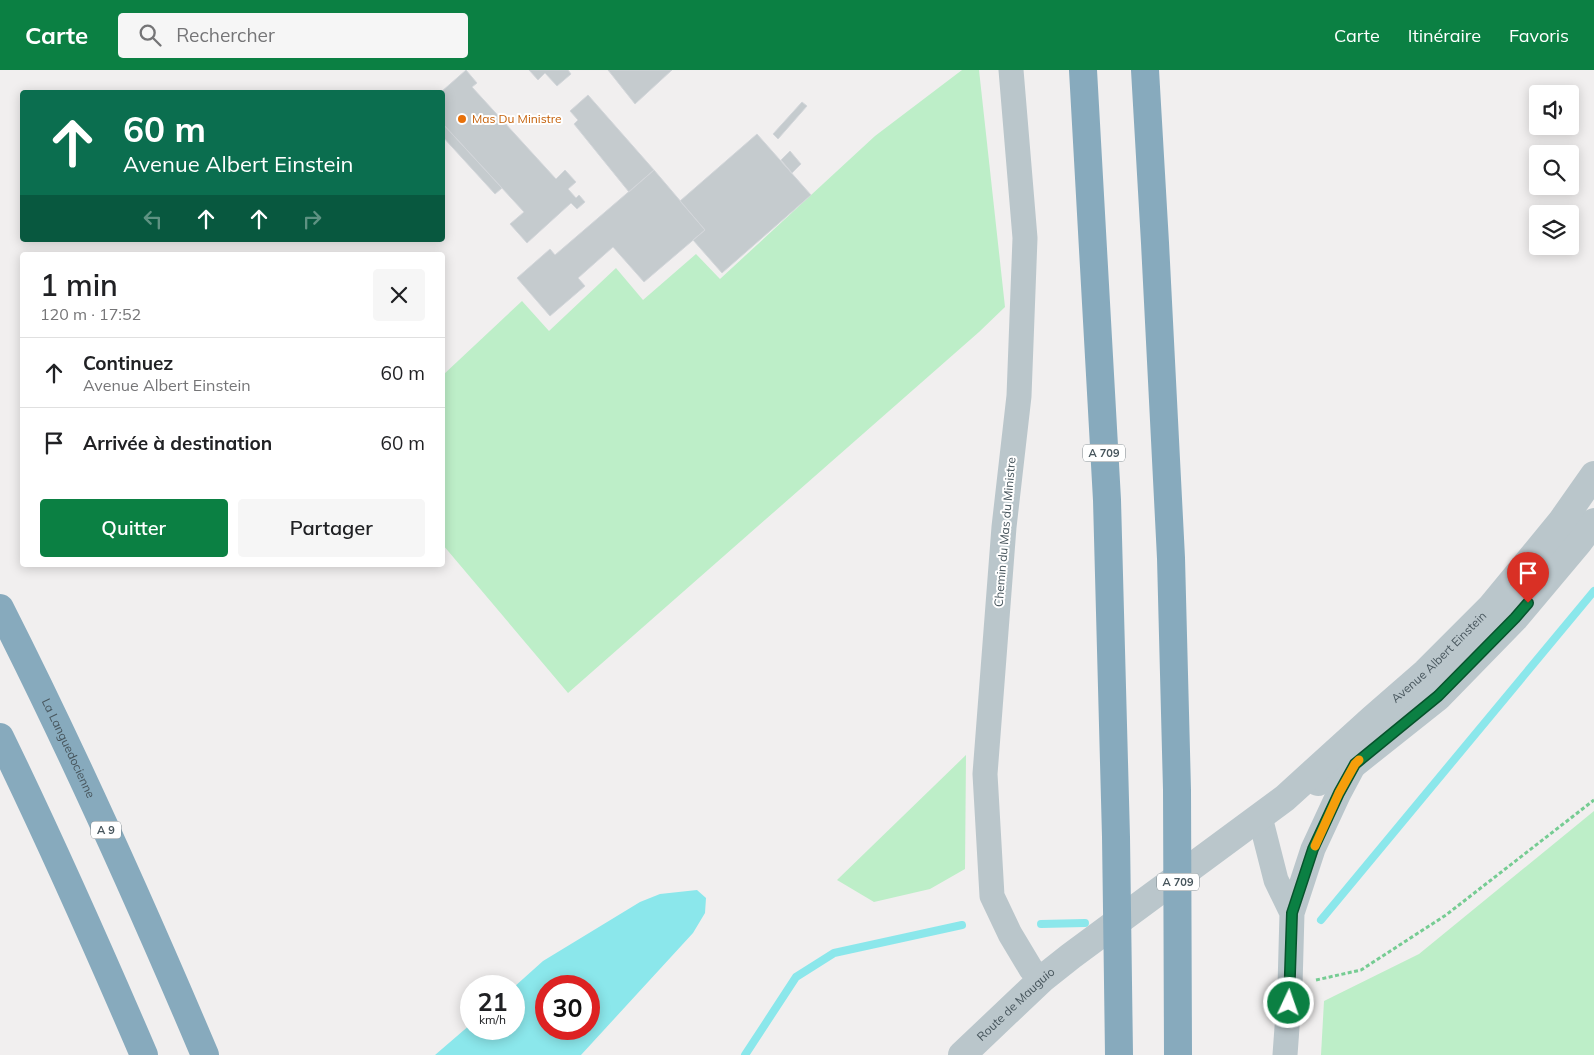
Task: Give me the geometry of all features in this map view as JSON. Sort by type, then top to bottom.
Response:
[{"type":"highway","name":"A 709","points":[[1083,70],[1107,500],[1116,837],[1119,1055]]},
{"type":"highway","name":"A 709","points":[[1145,70],[1156,242],[1171,558],[1177,790],[1178,1055]]},
{"type":"highway","name":"La Languedocienne","points":[[0,608],[80,773],[146,917],[205,1055]]},
{"type":"highway","points":[[0,737],[101,954],[144,1055]]},
{"type":"street","name":"Chemin du Mas du Ministre","points":[[1011,70],[1025,238],[1019,396],[1004,527],[985,774],[992,896],[1010,934],[1031,969],[1042,979]]},
{"type":"street","name":"Avenue Albert Einstein","points":[[1071,956],[1285,798],[1426,672],[1491,607],[1561,522],[1594,475]]},
{"type":"street","name":"Avenue Albert Einstein","points":[[1285,798],[1355,764],[1438,696],[1515,618],[1594,522]]},
{"type":"street","points":[[1285,1055],[1290,986],[1292,913],[1313,849],[1355,764]]},
{"type":"street","points":[[1260,817],[1276,880],[1292,913]]},
{"type":"street","name":"Route de Mauguio","points":[[962,1055],[1042,979],[1071,956]]},
{"type":"path","points":[[1290,986],[1361,970],[1446,915],[1594,800]]},
{"type":"green space","points":[[962,70],[979,70],[1005,307],[979,332],[568,693],[445,547],[445,373],[522,301],[549,331],[616,268],[643,300],[696,254],[720,279],[875,136]]},
{"type":"green space","points":[[966,755],[965,869],[930,889],[874,902],[837,880]]},
{"type":"green space","points":[[1594,811],[1594,1055],[1321,1055],[1324,1001],[1419,954]]},
{"type":"water","points":[[697,890],[706,898],[705,913],[693,933],[600,1034],[600,975],[535,975],[535,1040],[595,1040],[581,1055],[435,1055],[460,1033],[460,1040],[525,1040],[525,977],[543,961],[640,902],[660,894]]},
{"type":"building","points":[[466,70],[477,83],[472,87],[556,179],[565,170],[576,182],[568,189],[576,198],[579,195],[585,202],[577,209],[571,203],[527,243],[510,224],[524,212],[445,126],[445,90],[443,90]]},
{"type":"building","points":[[529,70],[568,70],[571,74],[557,86],[545,73],[538,80]]},
{"type":"building","points":[[608,70],[672,70],[635,104]]},
{"type":"building","points":[[588,95],[654,170],[629,192],[574,124],[578,120],[570,111]]},
{"type":"building","points":[[802,102],[807,106],[778,139],[773,134]]},
{"type":"building","points":[[445,126],[502,188],[495,194],[445,139]]},
{"type":"building","points":[[757,134],[811,195],[722,273],[693,240],[705,230],[680,201]]},
{"type":"building","points":[[790,151],[801,164],[792,173],[781,160]]},
{"type":"building","points":[[654,170],[705,230],[644,282],[613,247],[578,278],[585,286],[550,316],[517,278],[550,249],[555,255]]},
{"type":"waterway","points":[[1321,920],[1594,591]]},
{"type":"waterway","points":[[1041,924],[1085,923]]},
{"type":"waterway","points":[[745,1055],[796,977],[834,953],[962,925]]},
{"type":"slow traffic","points":[[1315,846],[1339,793],[1359,760]]},
{"type":"place","name":"Mas Du Ministre","points":[[462,119]]},
{"type":"route","points":[[1289,1003],[1292,913],[1313,849],[1355,764],[1438,696],[1528,603]]}]
